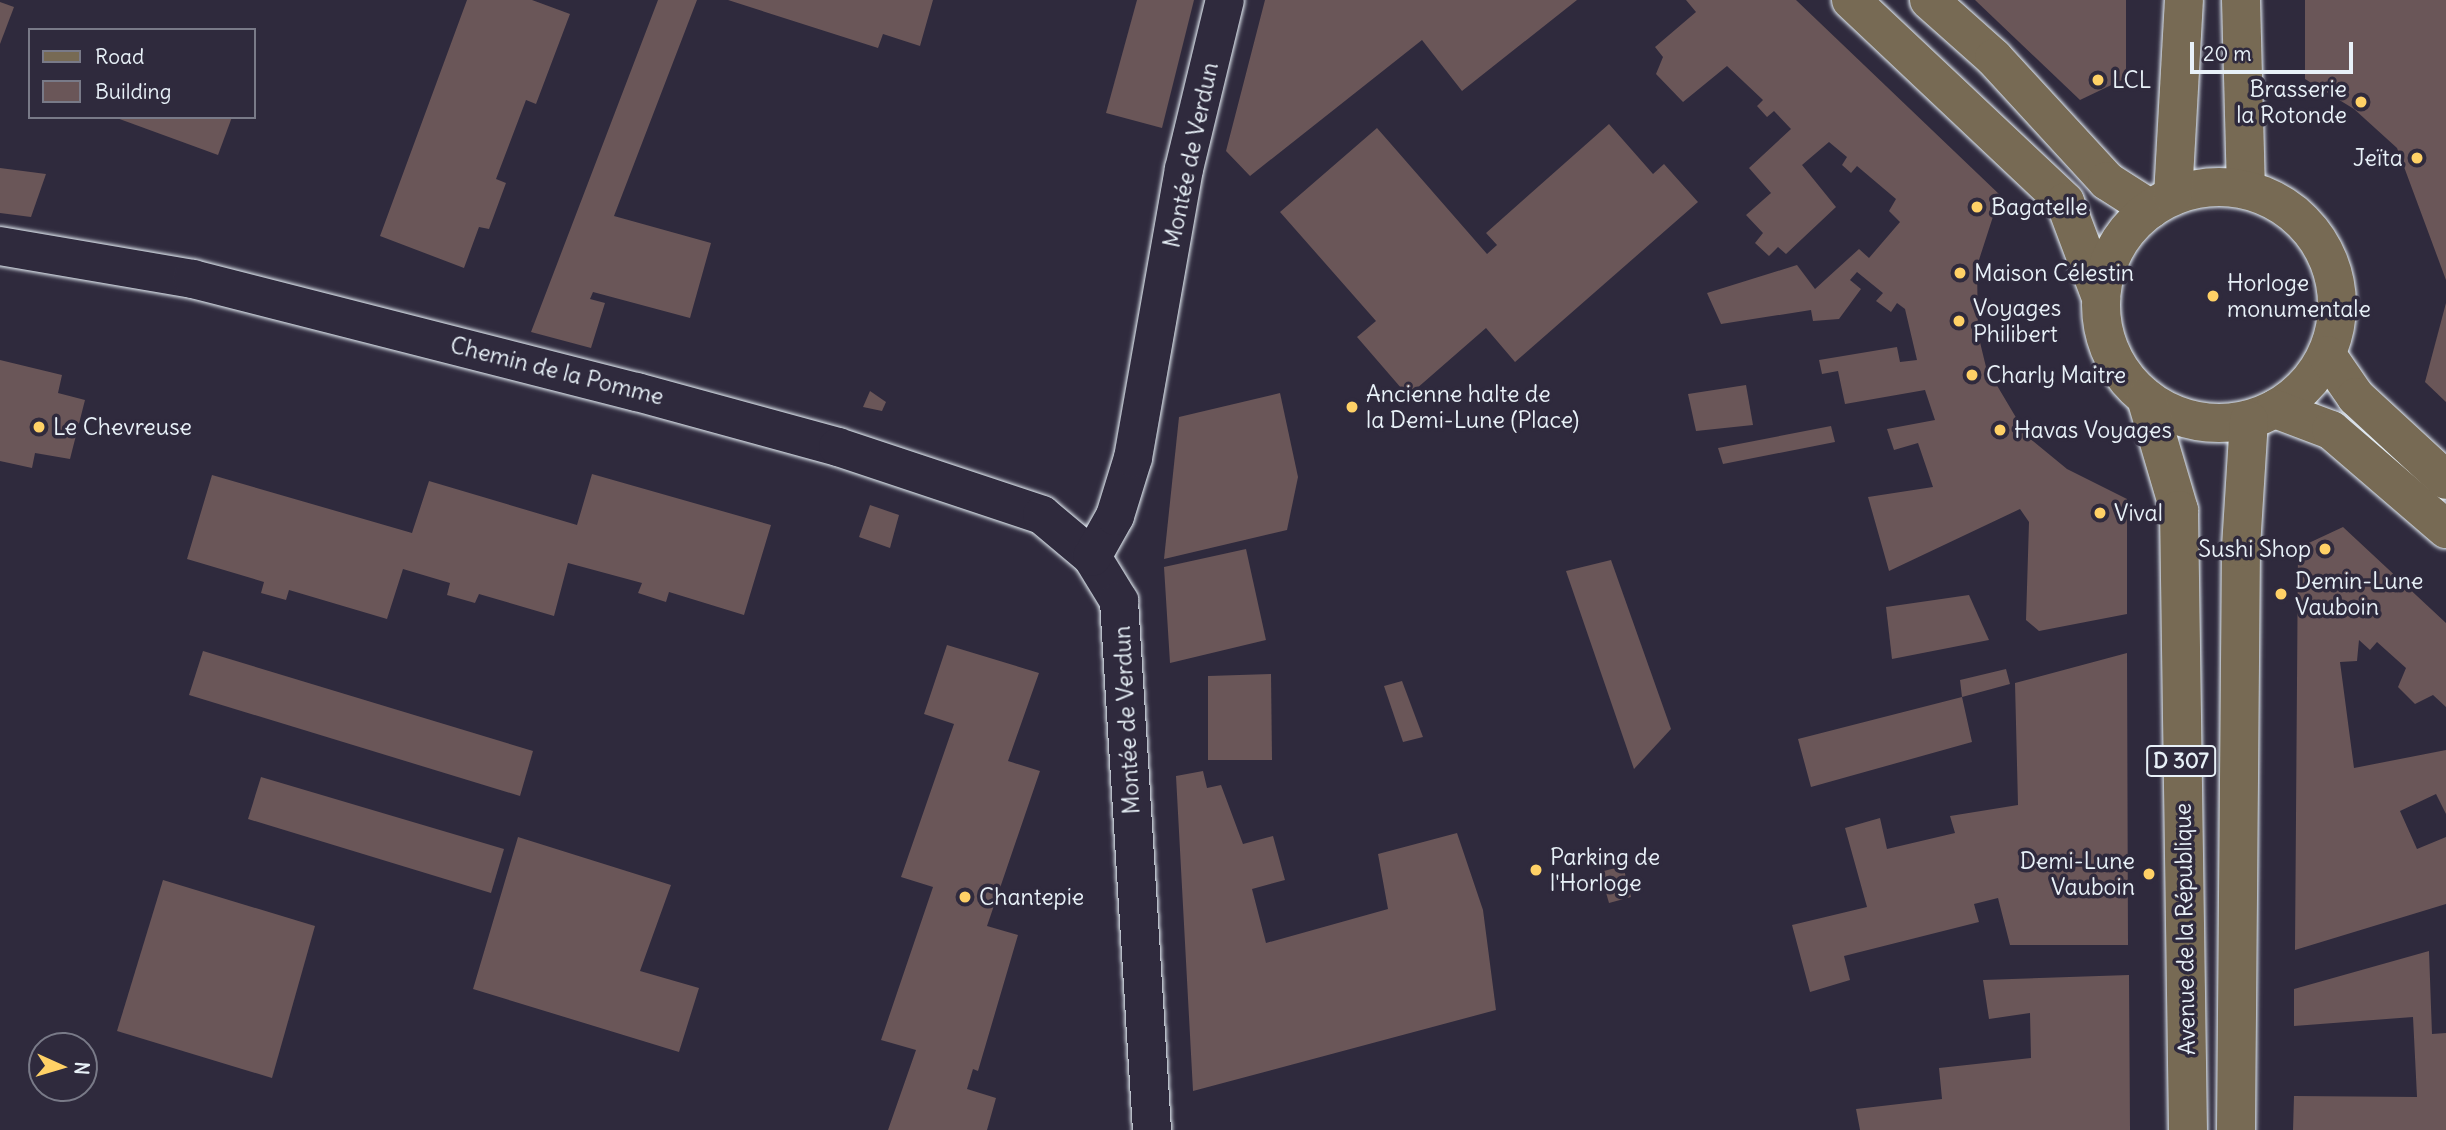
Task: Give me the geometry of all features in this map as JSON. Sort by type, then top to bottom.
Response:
[{"type":"main road","points":[[1851,0],[2065,202],[2101,298],[2110,347],[2146,398],[2195,421],[2262,414],[2331,430],[2446,529]]},
{"type":"main road","points":[[1929,0],[1994,58],[2108,181],[2162,202]]},
{"type":"main road","points":[[2162,202],[2183,0]]},
{"type":"main road","points":[[2241,0],[2246,188]]},
{"type":"main road","points":[[2101,298],[2109,261],[2129,228],[2162,202],[2217,186],[2246,188],[2304,221],[2325,250],[2336,284],[2336,321],[2327,355],[2313,377],[2262,414]]},
{"type":"main road","points":[[2327,355],[2356,397],[2446,480]]},
{"type":"main road","name":"Avenue de la République","points":[[2146,398],[2179,509],[2188,1130]]},
{"type":"main road","name":"D 307","points":[[2236,1130],[2241,535],[2262,414]]},
{"type":"street","name":"Montée de Verdun","points":[[1152,1130],[1125,640],[1119,601],[1092,557],[1115,516],[1133,458],[1184,169],[1225,0]]},
{"type":"street","name":"Chemin de la Pomme","points":[[0,246],[193,279],[838,447],[1042,515],[1092,557]]},
{"type":"building","points":[[467,0],[532,0],[570,14],[536,104],[526,100],[496,179],[506,183],[489,229],[479,227],[464,268],[380,236]]},
{"type":"building","points":[[658,0],[697,0],[614,216],[711,243],[690,318],[593,292],[590,299],[605,303],[591,348],[531,332]]},
{"type":"building","points":[[728,0],[933,0],[920,46],[883,34],[878,48]]},
{"type":"building","points":[[1137,0],[1194,0],[1162,128],[1106,113]]},
{"type":"building","points":[[1265,0],[1577,0],[1462,91],[1422,40],[1250,176],[1226,151]]},
{"type":"building","points":[[1686,0],[1796,0],[2000,195],[1977,266],[1978,334],[1986,367],[2027,436],[2067,469],[2127,499],[2127,614],[2039,631],[2026,620],[2029,522],[2020,509],[1889,571],[1868,497],[1933,487],[1918,443],[1894,450],[1887,429],[1935,420],[1925,390],[1845,404],[1838,371],[1822,374],[1819,360],[1897,347],[1900,362],[1917,360],[1905,309],[1897,303],[1891,312],[1876,301],[1883,293],[1857,272],[1850,280],[1861,289],[1839,319],[1813,321],[1811,310],[1721,324],[1707,293],[1797,265],[1815,289],[1859,249],[1869,258],[1900,222],[1889,211],[1896,199],[1857,166],[1851,173],[1842,165],[1847,157],[1829,142],[1802,165],[1836,207],[1786,254],[1778,247],[1769,256],[1755,243],[1763,233],[1746,215],[1771,193],[1749,168],[1791,129],[1774,111],[1767,117],[1757,106],[1763,100],[1727,66],[1683,102],[1656,74],[1663,57],[1655,47],[1696,12]]},
{"type":"building","points":[[1975,0],[2126,0],[2126,78],[2080,100]]},
{"type":"building","points":[[2305,0],[2446,0],[2446,280],[2397,148],[2354,109],[2305,79]]},
{"type":"building","points":[[0,2],[14,7],[0,44]]},
{"type":"building","points":[[119,119],[231,119],[218,155]]},
{"type":"building","points":[[1609,124],[1653,174],[1664,164],[1698,202],[1515,362],[1486,328],[1408,396],[1357,337],[1376,321],[1280,212],[1377,128],[1487,254],[1497,245],[1486,233]]},
{"type":"building","points":[[0,168],[46,174],[31,217],[0,213]]},
{"type":"building","points":[[2446,303],[2446,402],[2425,382]]},
{"type":"building","name":"Le Chevreuse","points":[[0,360],[62,375],[58,393],[85,400],[70,459],[35,453],[32,468],[0,461]]},
{"type":"building","points":[[1746,385],[1753,425],[1696,431],[1688,394]]},
{"type":"building","points":[[870,391],[886,402],[882,411],[863,407]]},
{"type":"building","points":[[1280,393],[1298,477],[1287,530],[1164,559],[1179,417]]},
{"type":"building","points":[[1831,426],[1835,442],[1723,464],[1718,448]]},
{"type":"building","points":[[592,474],[771,525],[744,615],[669,592],[666,602],[638,593],[642,583],[568,563],[554,616],[479,594],[475,603],[447,595],[450,583],[403,569],[387,619],[289,590],[286,600],[261,593],[264,582],[187,559],[212,475],[412,533],[429,481],[577,525]]},
{"type":"building","points":[[870,505],[899,515],[890,548],[859,537]]},
{"type":"building","points":[[2343,527],[2446,623],[2446,707],[2433,695],[2415,704],[2398,687],[2406,668],[2377,642],[2370,650],[2359,640],[2357,661],[2340,662],[2354,768],[2446,750],[2446,814],[2436,794],[2400,811],[2417,849],[2446,837],[2446,904],[2295,950],[2298,548]]},
{"type":"building","points":[[1246,549],[1266,640],[1170,663],[1164,567]]},
{"type":"building","points":[[1611,560],[1671,729],[1634,769],[1566,571]]},
{"type":"building","points":[[1969,595],[1989,640],[1892,659],[1886,607]]},
{"type":"building","name":"Chantepie","points":[[947,645],[1039,673],[1008,761],[1040,771],[987,926],[1018,935],[978,1071],[973,1069],[967,1089],[996,1098],[987,1130],[888,1130],[916,1050],[881,1040],[933,887],[901,877],[954,724],[924,714]]},
{"type":"building","points":[[203,651],[533,751],[520,796],[189,695]]},
{"type":"building","points":[[2127,653],[2128,945],[2010,945],[1998,898],[1974,904],[1979,922],[1844,956],[1850,980],[1810,992],[1792,925],[1867,907],[1845,828],[1880,818],[1887,849],[1955,833],[1950,816],[2018,805],[2015,683]]},
{"type":"building","points":[[2006,669],[2010,684],[1962,697],[1960,680]]},
{"type":"building","points":[[1271,674],[1272,760],[1208,760],[1208,676]]},
{"type":"building","points":[[1402,681],[1423,737],[1403,742],[1384,686]]},
{"type":"building","points":[[1962,697],[1972,742],[1811,787],[1798,739]]},
{"type":"building","points":[[1203,771],[1207,788],[1221,785],[1243,844],[1273,836],[1285,880],[1252,889],[1266,943],[1388,909],[1378,854],[1457,833],[1483,910],[1496,1010],[1193,1091],[1176,776]]},
{"type":"building","points":[[261,777],[504,849],[491,893],[248,819]]},
{"type":"building","points":[[518,837],[671,885],[640,971],[699,988],[679,1052],[473,989]]},
{"type":"building","points":[[1623,866],[1631,897],[1609,903],[1600,872]]},
{"type":"building","points":[[163,880],[315,926],[272,1078],[117,1031]]},
{"type":"building","points":[[2429,951],[2432,1034],[2446,1033],[2446,1130],[2293,1130],[2294,1096],[2417,1097],[2413,1017],[2294,1026],[2294,989]]},
{"type":"building","points":[[2129,975],[2130,1130],[1860,1130],[1856,1109],[1942,1099],[1939,1068],[2031,1058],[2030,1013],[1989,1019],[1983,980]]},
{"type":"place","name":"LCL","points":[[2098,80]]},
{"type":"place","name":"Brasserie la Rotonde","points":[[2361,102]]},
{"type":"place","name":"Jeïta","points":[[2417,158]]},
{"type":"place","name":"Bagatelle","points":[[1977,207]]},
{"type":"place","name":"Maison Célestin","points":[[1960,273]]},
{"type":"place","name":"Horloge monumentale","points":[[2213,296]]},
{"type":"place","name":"Voyages Philibert","points":[[1959,321]]},
{"type":"place","name":"Charly Maitre","points":[[1972,375]]},
{"type":"place","name":"Ancienne halte de la Demi-Lune (Place)","points":[[1352,407]]},
{"type":"place","name":"Le Chevreuse","points":[[39,427]]},
{"type":"place","name":"Havas Voyages","points":[[2000,430]]},
{"type":"place","name":"Vival","points":[[2100,513]]},
{"type":"place","name":"Sushi Shop","points":[[2325,549]]},
{"type":"place","name":"Demin-Lune Vauboin","points":[[2281,594]]},
{"type":"place","name":"Parking de l'Horloge","points":[[1536,870]]},
{"type":"place","name":"Demi-Lune Vauboin","points":[[2149,874]]},
{"type":"place","name":"Chantepie","points":[[965,897]]}]
